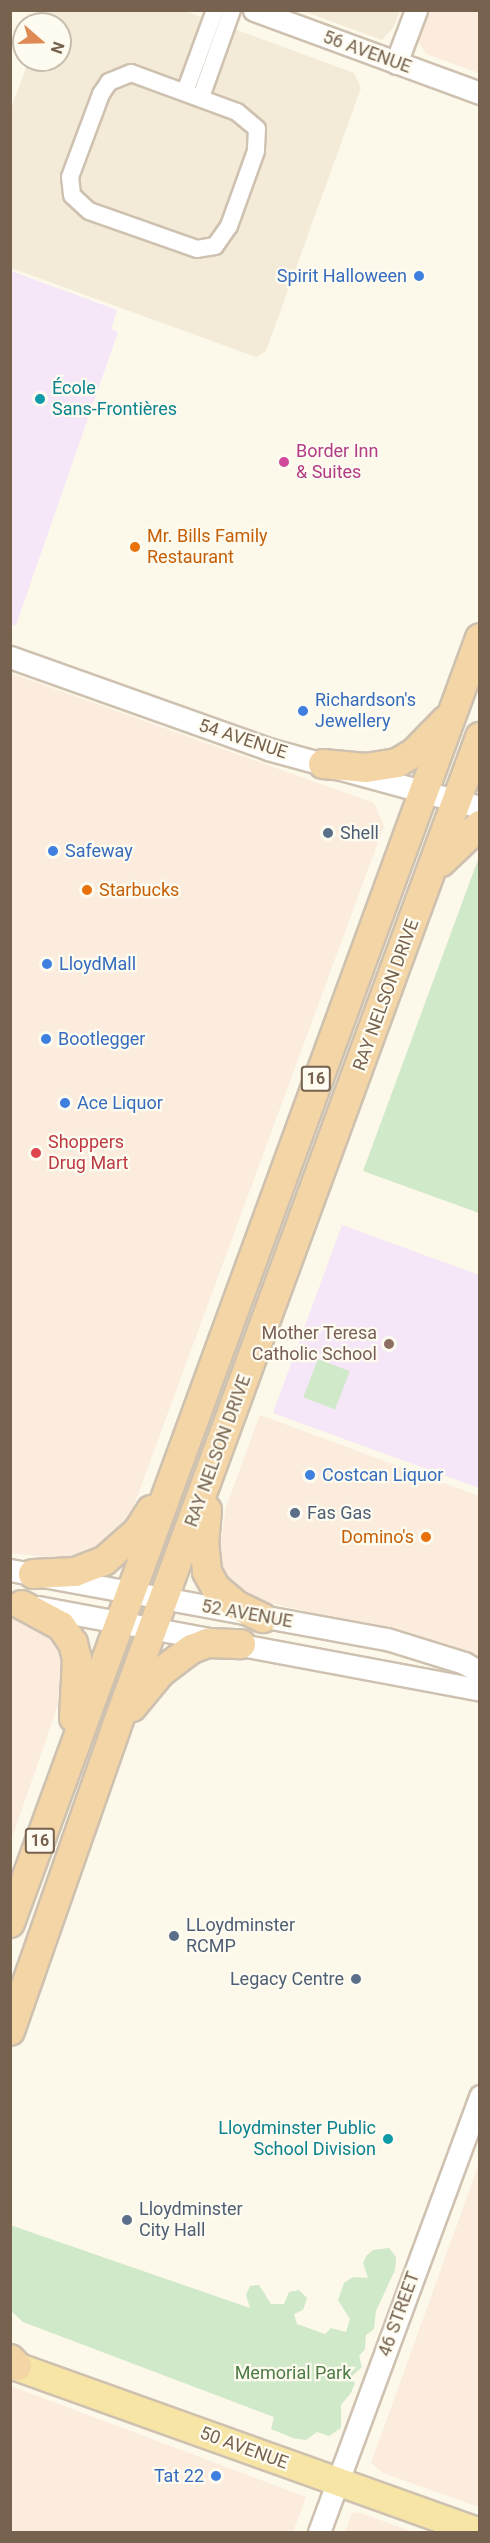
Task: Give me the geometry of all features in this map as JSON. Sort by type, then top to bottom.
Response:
[{"type":"highway","name":"RAY NELSON DRIVE","points":[[10,1923],[480,638]]},
{"type":"highway","points":[[323,764],[366,768],[398,763],[415,752],[452,713]]},
{"type":"highway","name":"RAY NELSON DRIVE","points":[[10,2031],[116,1728],[411,927],[433,870],[468,804],[480,737]]},
{"type":"highway","points":[[433,870],[480,825]]},
{"type":"highway","points":[[208,1323],[213,1334],[212,1368]]},
{"type":"highway","points":[[214,1463],[205,1530],[207,1572],[216,1588],[262,1618]]},
{"type":"highway","points":[[22,1572],[75,1572],[111,1556],[138,1531],[175,1472]]},
{"type":"highway","points":[[16,1603],[61,1626],[73,1643],[77,1695],[69,1759]]},
{"type":"highway","points":[[116,1728],[161,1672],[192,1649],[208,1643],[241,1644]]},
{"type":"main road","name":"50 AVENUE","points":[[13,2363],[478,2532]]},
{"type":"street","points":[[193,95],[215,10]]},
{"type":"street","points":[[193,95],[232,10]]},
{"type":"street","name":"56 AVENUE","points":[[254,10],[480,93]]},
{"type":"street","points":[[396,63],[416,10]]},
{"type":"street","points":[[131,73],[193,95],[250,121],[259,138],[229,226],[215,246],[197,249],[79,205],[72,195],[70,177],[109,82],[131,73]]},
{"type":"street","name":"54 AVENUE","points":[[10,657],[191,722],[323,764],[468,804]]},
{"type":"street","name":"52 AVENUE","points":[[22,1572],[262,1618],[387,1639],[464,1663],[480,1672]]},
{"type":"street","name":"52 AVENUE","points":[[16,1603],[480,1690]]},
{"type":"street","name":"46 STREET","points":[[319,2532],[478,2105]]},
{"type":"shaded area","points":[[185,11],[354,73],[361,88],[266,351],[256,357],[11,268],[10,111],[25,72],[72,72],[72,12],[47,12]]},
{"type":"shaded area","points":[[303,11],[400,11],[393,28],[382,40]]},
{"type":"shaded area","points":[[426,11],[479,11],[479,73],[426,54],[416,37]]},
{"type":"shaded area","points":[[11,271],[117,310],[111,329],[118,332],[16,625],[10,624]]},
{"type":"shaded area","points":[[10,673],[374,803],[384,826],[127,1524],[94,1552],[72,1560],[11,1553]]},
{"type":"shaded area","name":"Mother Teresa Catholic School","points":[[342,1225],[479,1275],[479,1488],[273,1413]]},
{"type":"shaded area","points":[[260,1415],[479,1496],[479,1660],[369,1626],[250,1598],[233,1588],[223,1576],[218,1557],[226,1507]]},
{"type":"shaded area","points":[[11,1615],[25,1617],[59,1638],[64,1674],[60,1699],[11,1841]]},
{"type":"shaded area","points":[[479,2164],[480,2507],[383,2473],[371,2463]]},
{"type":"shaded area","points":[[11,2386],[306,2497],[293,2532],[11,2532]]},
{"type":"shaded area","points":[[358,2512],[413,2532],[345,2532],[352,2513]]},
{"type":"green space","points":[[480,857],[479,1213],[363,1171]]},
{"type":"green space","points":[[318,1359],[350,1371],[335,1409],[303,1397]]},
{"type":"green space","name":"Memorial Park","points":[[10,2225],[250,2308],[246,2295],[250,2286],[259,2285],[271,2304],[284,2304],[289,2292],[299,2290],[307,2298],[303,2310],[294,2314],[297,2324],[325,2334],[331,2328],[346,2332],[350,2319],[338,2300],[344,2283],[353,2277],[368,2278],[363,2263],[367,2255],[373,2250],[389,2248],[396,2257],[395,2270],[376,2311],[374,2329],[366,2335],[365,2349],[359,2356],[362,2367],[352,2376],[355,2383],[351,2393],[341,2405],[341,2428],[329,2436],[317,2432],[306,2440],[293,2438],[271,2429],[274,2417],[23,2322],[11,2311]]},
{"type":"place","name":"Spirit Halloween","points":[[419,276]]},
{"type":"place","name":"École Sans-Frontières","points":[[40,399]]},
{"type":"place","name":"Border Inn & Suites","points":[[284,462]]},
{"type":"place","name":"Mr. Bills Family Restaurant","points":[[135,547]]},
{"type":"place","name":"Richardson's Jewellery","points":[[303,711]]},
{"type":"place","name":"Shell","points":[[328,833]]},
{"type":"place","name":"Safeway","points":[[53,851]]},
{"type":"place","name":"Starbucks","points":[[87,890]]},
{"type":"place","name":"LloydMall","points":[[47,964]]},
{"type":"place","name":"Bootlegger","points":[[46,1039]]},
{"type":"place","name":"Ace Liquor","points":[[65,1103]]},
{"type":"place","name":"Shoppers Drug Mart","points":[[36,1153]]},
{"type":"place","name":"Mother Teresa Catholic School","points":[[389,1344]]},
{"type":"place","name":"Costcan Liquor","points":[[310,1475]]},
{"type":"place","name":"Fas Gas","points":[[295,1513]]},
{"type":"place","name":"Domino's","points":[[426,1537]]},
{"type":"place","name":"LLoydminster RCMP","points":[[174,1936]]},
{"type":"place","name":"Legacy Centre","points":[[356,1979]]},
{"type":"place","name":"Lloydminster Public School Division","points":[[388,2139]]},
{"type":"place","name":"Lloydminster City Hall","points":[[127,2220]]},
{"type":"place","name":"Tat 22","points":[[216,2476]]}]
